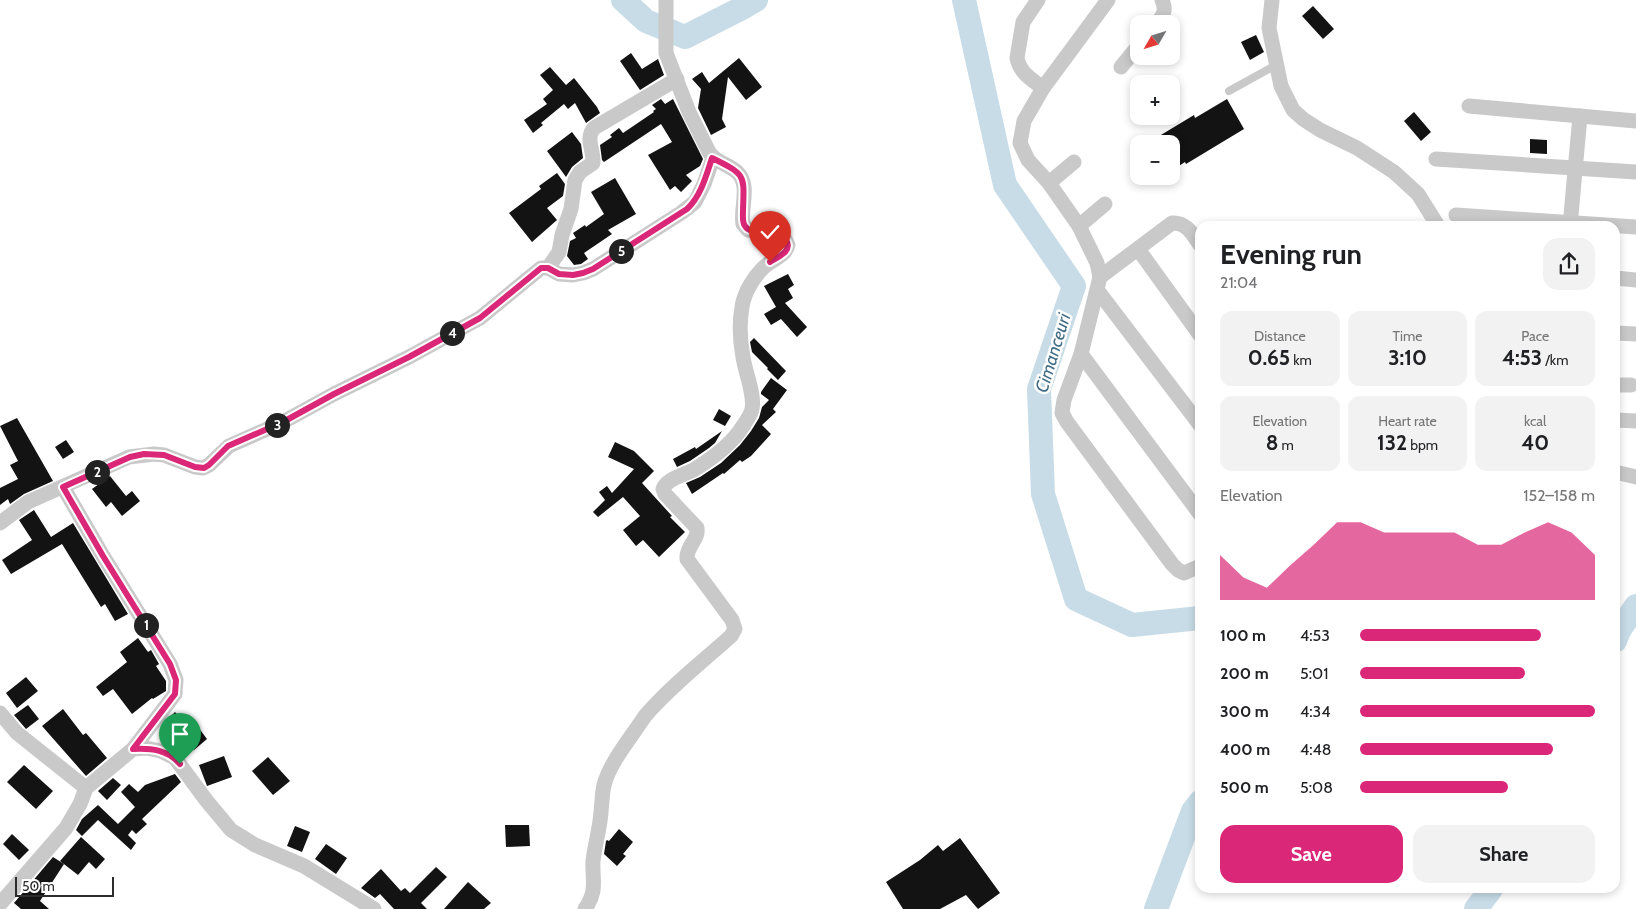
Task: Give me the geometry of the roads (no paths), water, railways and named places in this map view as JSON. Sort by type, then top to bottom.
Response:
[{"type":"street","points":[[1038,0],[1023,22],[1017,58],[1026,75],[1043,88]]},
{"type":"street","points":[[1108,0],[1043,88],[1024,121],[1020,143],[1028,160],[1049,183],[1079,226],[1098,263],[1099,284],[1081,354],[1064,400],[1063,417],[1178,570],[1188,573],[1195,569]]},
{"type":"street","points":[[1162,0],[1165,9],[1163,15]]},
{"type":"street","points":[[1272,0],[1269,28],[1278,64],[1281,86],[1293,110],[1303,120],[1357,148],[1394,172],[1418,194],[1435,221]]},
{"type":"street","points":[[584,909],[593,893],[595,846],[603,787],[607,774],[652,708],[666,693],[731,636],[735,629],[732,620],[687,559],[687,550],[697,534],[696,528],[665,494],[663,489],[667,483],[694,470],[733,440],[751,412],[752,401],[740,338],[742,305],[745,294],[756,276],[770,262],[784,254],[788,245],[784,238],[774,231],[755,231],[745,228],[743,221],[744,189],[741,177],[731,167],[712,158],[689,112],[669,63],[666,45],[666,7]]},
{"type":"street","points":[[1121,68],[1130,56]]},
{"type":"street","points":[[548,268],[559,252],[562,235],[571,209],[575,180],[580,172],[593,163],[590,132],[627,107],[677,79]]},
{"type":"street","points":[[1470,106],[1636,121]]},
{"type":"street","points":[[1571,221],[1580,116]]},
{"type":"street","points":[[0,523],[28,502],[130,457],[144,454],[164,455],[195,467],[204,468],[228,446],[283,422],[480,318],[541,268],[548,268],[559,274],[573,275],[593,269],[695,202],[712,158]]},
{"type":"street","points":[[1436,159],[1636,172]]},
{"type":"street","points":[[1049,183],[1074,162]]},
{"type":"street","points":[[1079,226],[1105,204]]},
{"type":"street","points":[[1456,215],[1533,221]]},
{"type":"street","points":[[1099,284],[1167,226],[1176,223],[1185,226],[1195,239]]},
{"type":"street","points":[[1620,226],[1636,227]]},
{"type":"street","points":[[1138,249],[1195,328]]},
{"type":"street","points":[[1620,278],[1636,280]]},
{"type":"street","points":[[1099,284],[1195,418]]},
{"type":"street","points":[[1620,333],[1636,334]]},
{"type":"street","points":[[1081,354],[1195,507]]},
{"type":"street","points":[[1620,387],[1634,391]]},
{"type":"street","points":[[1620,420],[1636,421]]},
{"type":"street","points":[[1620,473],[1636,477]]},
{"type":"street","points":[[0,904],[66,828],[80,804],[86,788],[133,749],[175,694],[176,680],[170,664],[63,487]]},
{"type":"street","points":[[0,713],[17,733],[86,788]]},
{"type":"street","points":[[133,749],[146,748],[168,754],[180,764],[231,830],[255,845],[304,866],[374,909]]},
{"type":"lane","points":[[1228,91],[1278,64]]},
{"type":"waterway","name":"Cimanceuri","points":[[623,0],[646,21],[685,37],[756,0]]},
{"type":"waterway","name":"Cimanceuri","points":[[964,0],[1005,185],[1074,286],[1039,389],[1043,494],[1076,599],[1132,625],[1195,619]]},
{"type":"waterway","name":"Cimanceuri","points":[[1620,629],[1636,606]]},
{"type":"waterway","name":"Cimanceuri","points":[[1156,909],[1195,808]]},
{"type":"waterway","name":"Cimanceuri","points":[[1476,909],[1488,893]]}]
